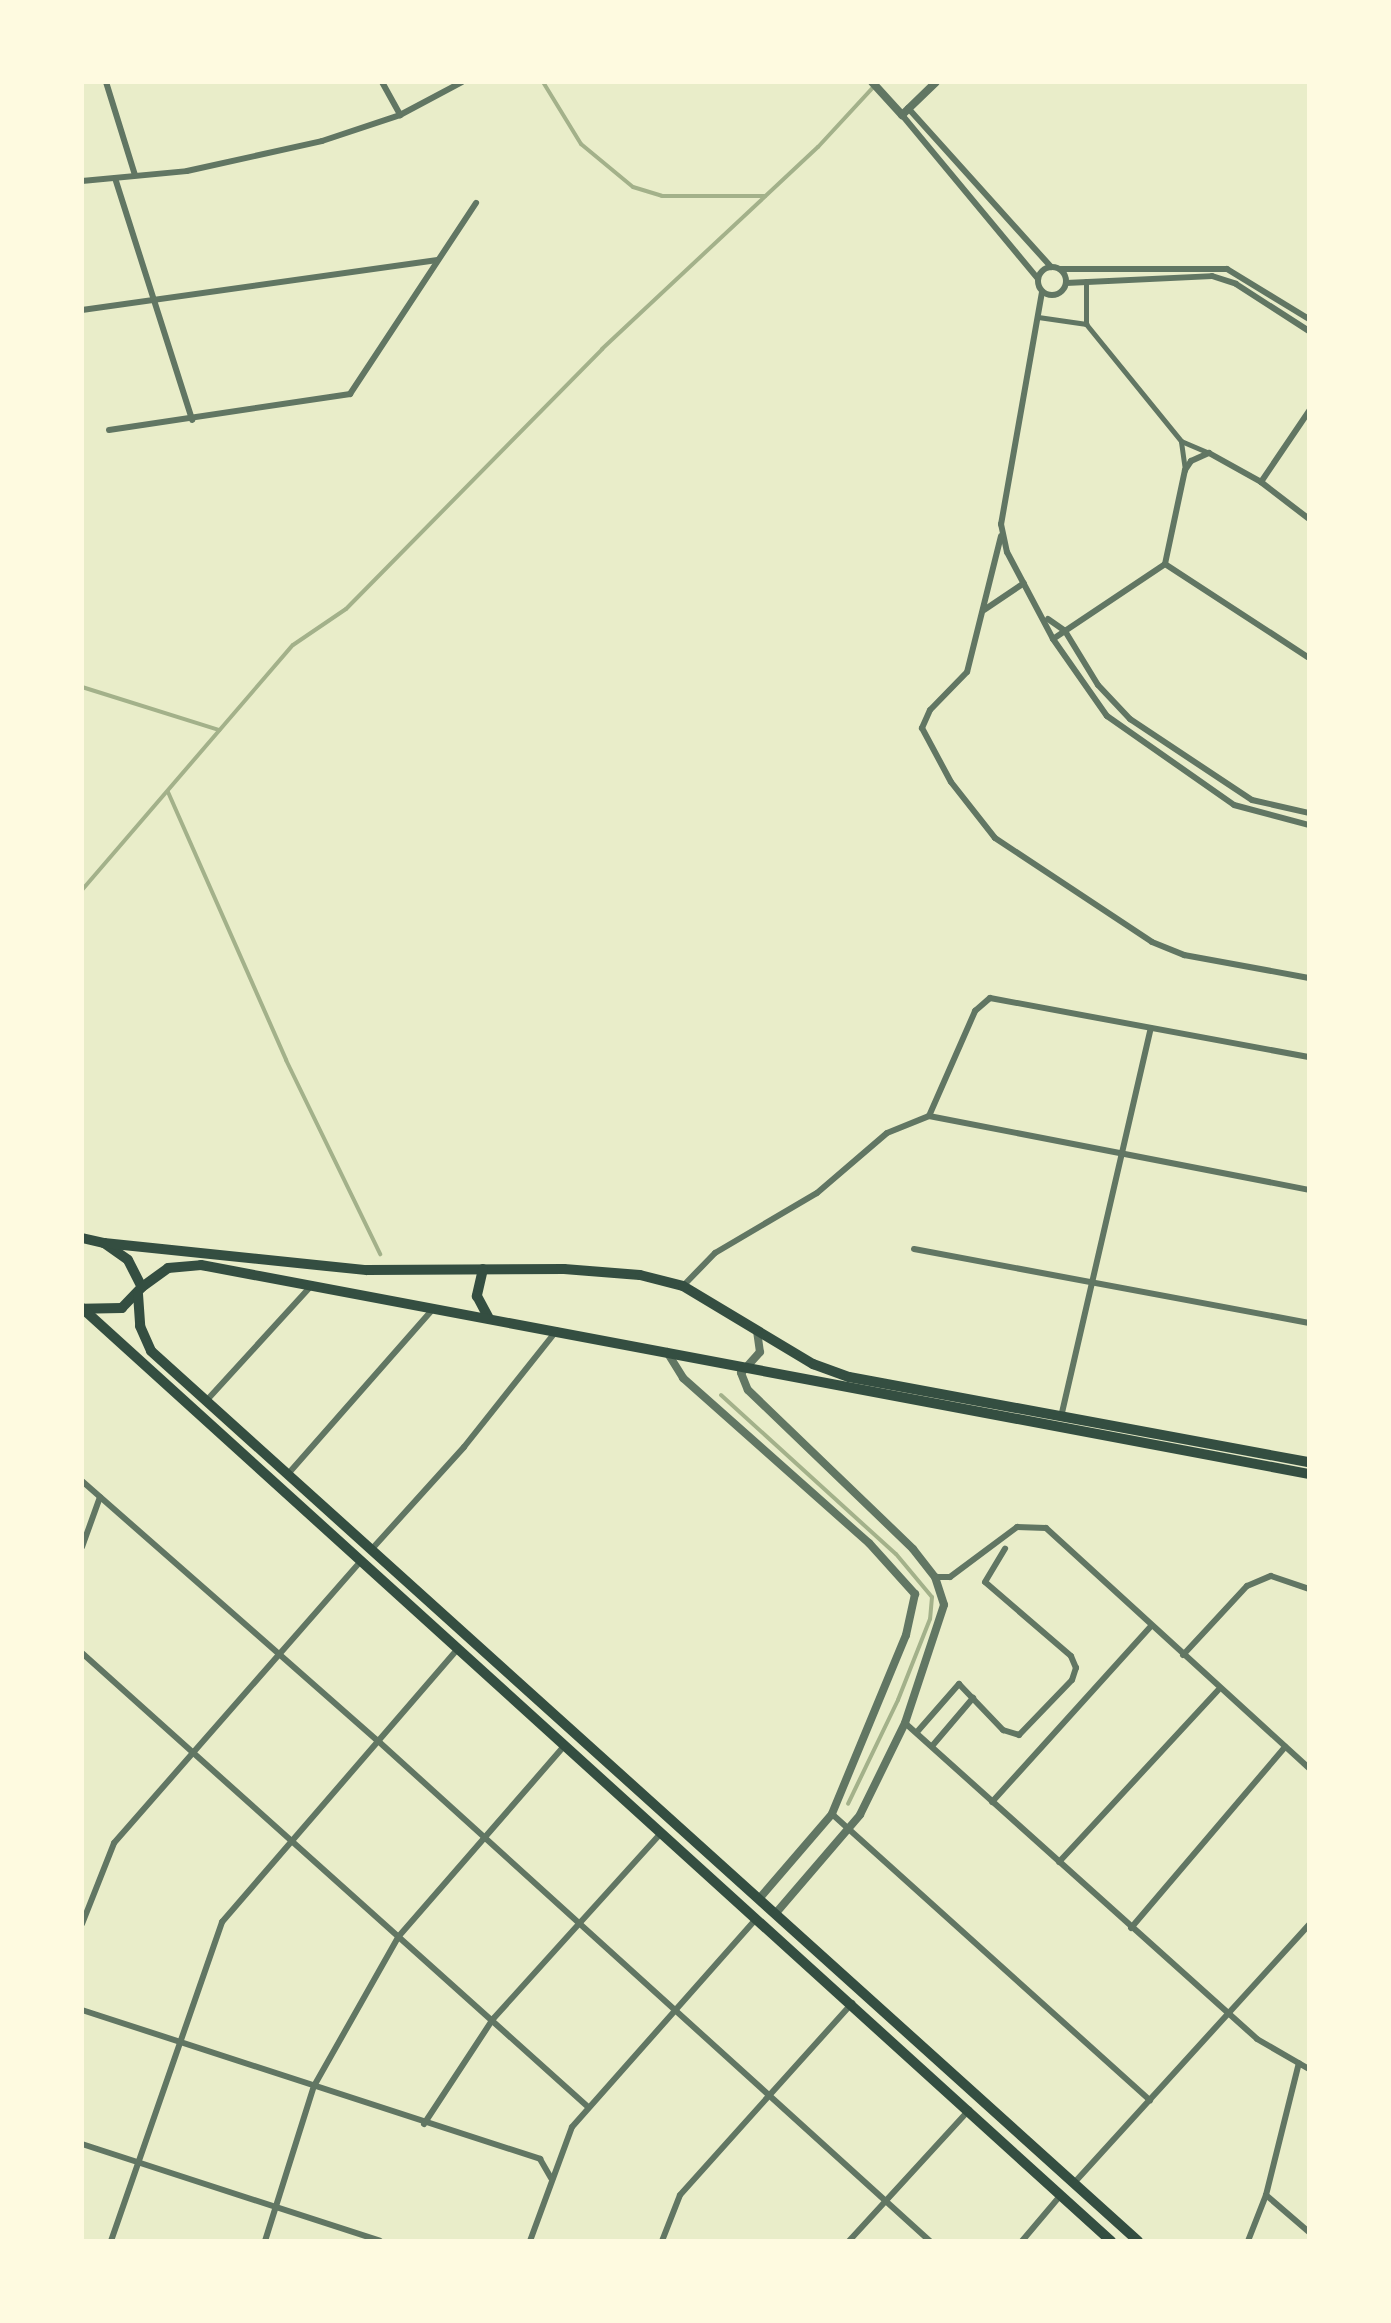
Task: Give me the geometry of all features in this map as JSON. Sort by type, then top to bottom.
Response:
[{"type":"main road","points":[[82,1238],[104,1243],[367,1270],[619,1271],[683,1286],[813,1364],[849,1377],[1059,1424],[1309,1462]]},
{"type":"main road","points":[[104,1243],[128,1260],[140,1291],[140,1326],[151,1351],[1138,2241]]},
{"type":"main road","points":[[82,1308],[112,1312],[130,1305],[140,1291],[168,1268],[201,1265],[435,1306],[1309,1474]]},
{"type":"main road","points":[[483,1269],[477,1296],[488,1317]]},
{"type":"main road","points":[[82,1308],[358,1564],[664,1831],[756,1919],[1111,2241]]},
{"type":"street","points":[[382,82],[400,115]]},
{"type":"street","points":[[82,181],[234,162],[400,115],[462,82]]},
{"type":"street","points":[[872,82],[905,111],[1051,267],[1227,269],[1309,319]]},
{"type":"street","points":[[905,111],[936,82]]},
{"type":"street","points":[[108,83],[135,175]]},
{"type":"street","points":[[905,111],[1038,279],[1042,292],[1001,536],[988,571],[984,610],[967,672],[930,710],[922,728],[951,782],[995,838],[1025,860],[1152,942],[1207,960],[1309,978]]},
{"type":"street","points":[[115,178],[192,420]]},
{"type":"street","points":[[109,430],[350,394],[476,203]]},
{"type":"street","points":[[82,310],[437,260]]},
{"type":"street","points":[[1038,279],[1051,267]]},
{"type":"street","points":[[1060,269],[1066,283]]},
{"type":"street","points":[[1042,292],[1058,294],[1066,283],[1086,281],[1185,274],[1221,278],[1309,331]]},
{"type":"street","points":[[1086,281],[1086,324],[1181,441],[1261,482],[1309,519]]},
{"type":"street","points":[[1038,317],[1086,324]]},
{"type":"street","points":[[1261,482],[1309,411]]},
{"type":"street","points":[[1053,639],[1165,564],[1185,470],[1181,441]]},
{"type":"street","points":[[1185,470],[1191,461],[1209,453]]},
{"type":"street","points":[[1001,536],[1024,583],[1046,618],[1053,639],[1117,724],[1234,805],[1309,825]]},
{"type":"street","points":[[1165,564],[1309,658]]},
{"type":"street","points":[[984,610],[1024,583]]},
{"type":"street","points":[[1046,618],[1065,631],[1098,685],[1130,719],[1252,800],[1309,813]]},
{"type":"street","points":[[929,1116],[975,1011],[981,1003],[1000,997],[1309,1057]]},
{"type":"street","points":[[1059,1424],[1095,1282],[1151,1028]]},
{"type":"street","points":[[683,1286],[715,1253],[817,1193],[887,1133],[929,1116],[1309,1190]]},
{"type":"street","points":[[914,1249],[1309,1323]]},
{"type":"street","points":[[207,1400],[313,1284]]},
{"type":"street","points":[[288,1474],[435,1306]]},
{"type":"street","points":[[371,1550],[464,1447],[557,1330]]},
{"type":"street","points":[[757,1331],[760,1352],[742,1366],[748,1390],[877,1511],[935,1577],[944,1605],[905,1723],[850,1829],[775,1914]]},
{"type":"street","points":[[666,1352],[683,1378],[911,1585],[914,1602],[906,1635],[832,1814],[759,1899]]},
{"type":"street","points":[[82,1481],[377,1740],[930,2241]]},
{"type":"street","points":[[82,1547],[100,1497]]},
{"type":"street","points":[[935,1577],[950,1577],[1017,1527],[1046,1528],[1218,1690],[1309,1768]]},
{"type":"street","points":[[917,1732],[959,1684],[1003,1730],[1019,1735],[1072,1680],[1076,1668],[1071,1656],[989,1590],[986,1573],[1005,1549]]},
{"type":"street","points":[[82,1924],[114,1843],[358,1564]]},
{"type":"street","points":[[1183,1655],[1247,1586],[1271,1576],[1309,1589]]},
{"type":"street","points":[[992,1802],[1151,1626]]},
{"type":"street","points":[[111,2241],[222,1922],[456,1651]]},
{"type":"street","points":[[82,1653],[587,2106]]},
{"type":"street","points":[[1059,1862],[1218,1690]]},
{"type":"street","points":[[933,1745],[973,1698]]},
{"type":"street","points":[[905,1723],[1228,2014],[1269,2048],[1309,2069]]},
{"type":"street","points":[[265,2241],[314,2086],[399,1936],[564,1746]]},
{"type":"street","points":[[1131,1928],[1285,1747]]},
{"type":"street","points":[[832,1814],[1150,2100]]},
{"type":"street","points":[[424,2124],[493,2019],[664,1831]]},
{"type":"street","points":[[530,2241],[560,2150],[587,2106],[671,2009],[756,1919]]},
{"type":"street","points":[[1074,2183],[1309,1925]]},
{"type":"street","points":[[662,2241],[680,2195],[768,2093],[852,2003]]},
{"type":"street","points":[[82,2010],[179,2045],[540,2159],[560,2150]]},
{"type":"street","points":[[1248,2241],[1266,2195],[1299,2063]]},
{"type":"street","points":[[849,2241],[969,2110]]},
{"type":"street","points":[[82,2144],[380,2241]]},
{"type":"street","points":[[540,2159],[551,2178]]},
{"type":"street","points":[[1266,2195],[1309,2232]]},
{"type":"street","points":[[1022,2241],[1060,2196]]},
{"type":"waterway","points":[[543,82],[581,144],[633,187],[662,196],[765,196]]},
{"type":"waterway","points":[[82,890],[293,645],[346,609],[602,349],[818,147],[878,82]]},
{"type":"waterway","points":[[82,687],[219,730]]},
{"type":"waterway","points":[[168,792],[286,1060],[380,1254]]},
{"type":"waterway","points":[[721,1395],[896,1554],[932,1597],[930,1619],[898,1700],[848,1804]]}]
